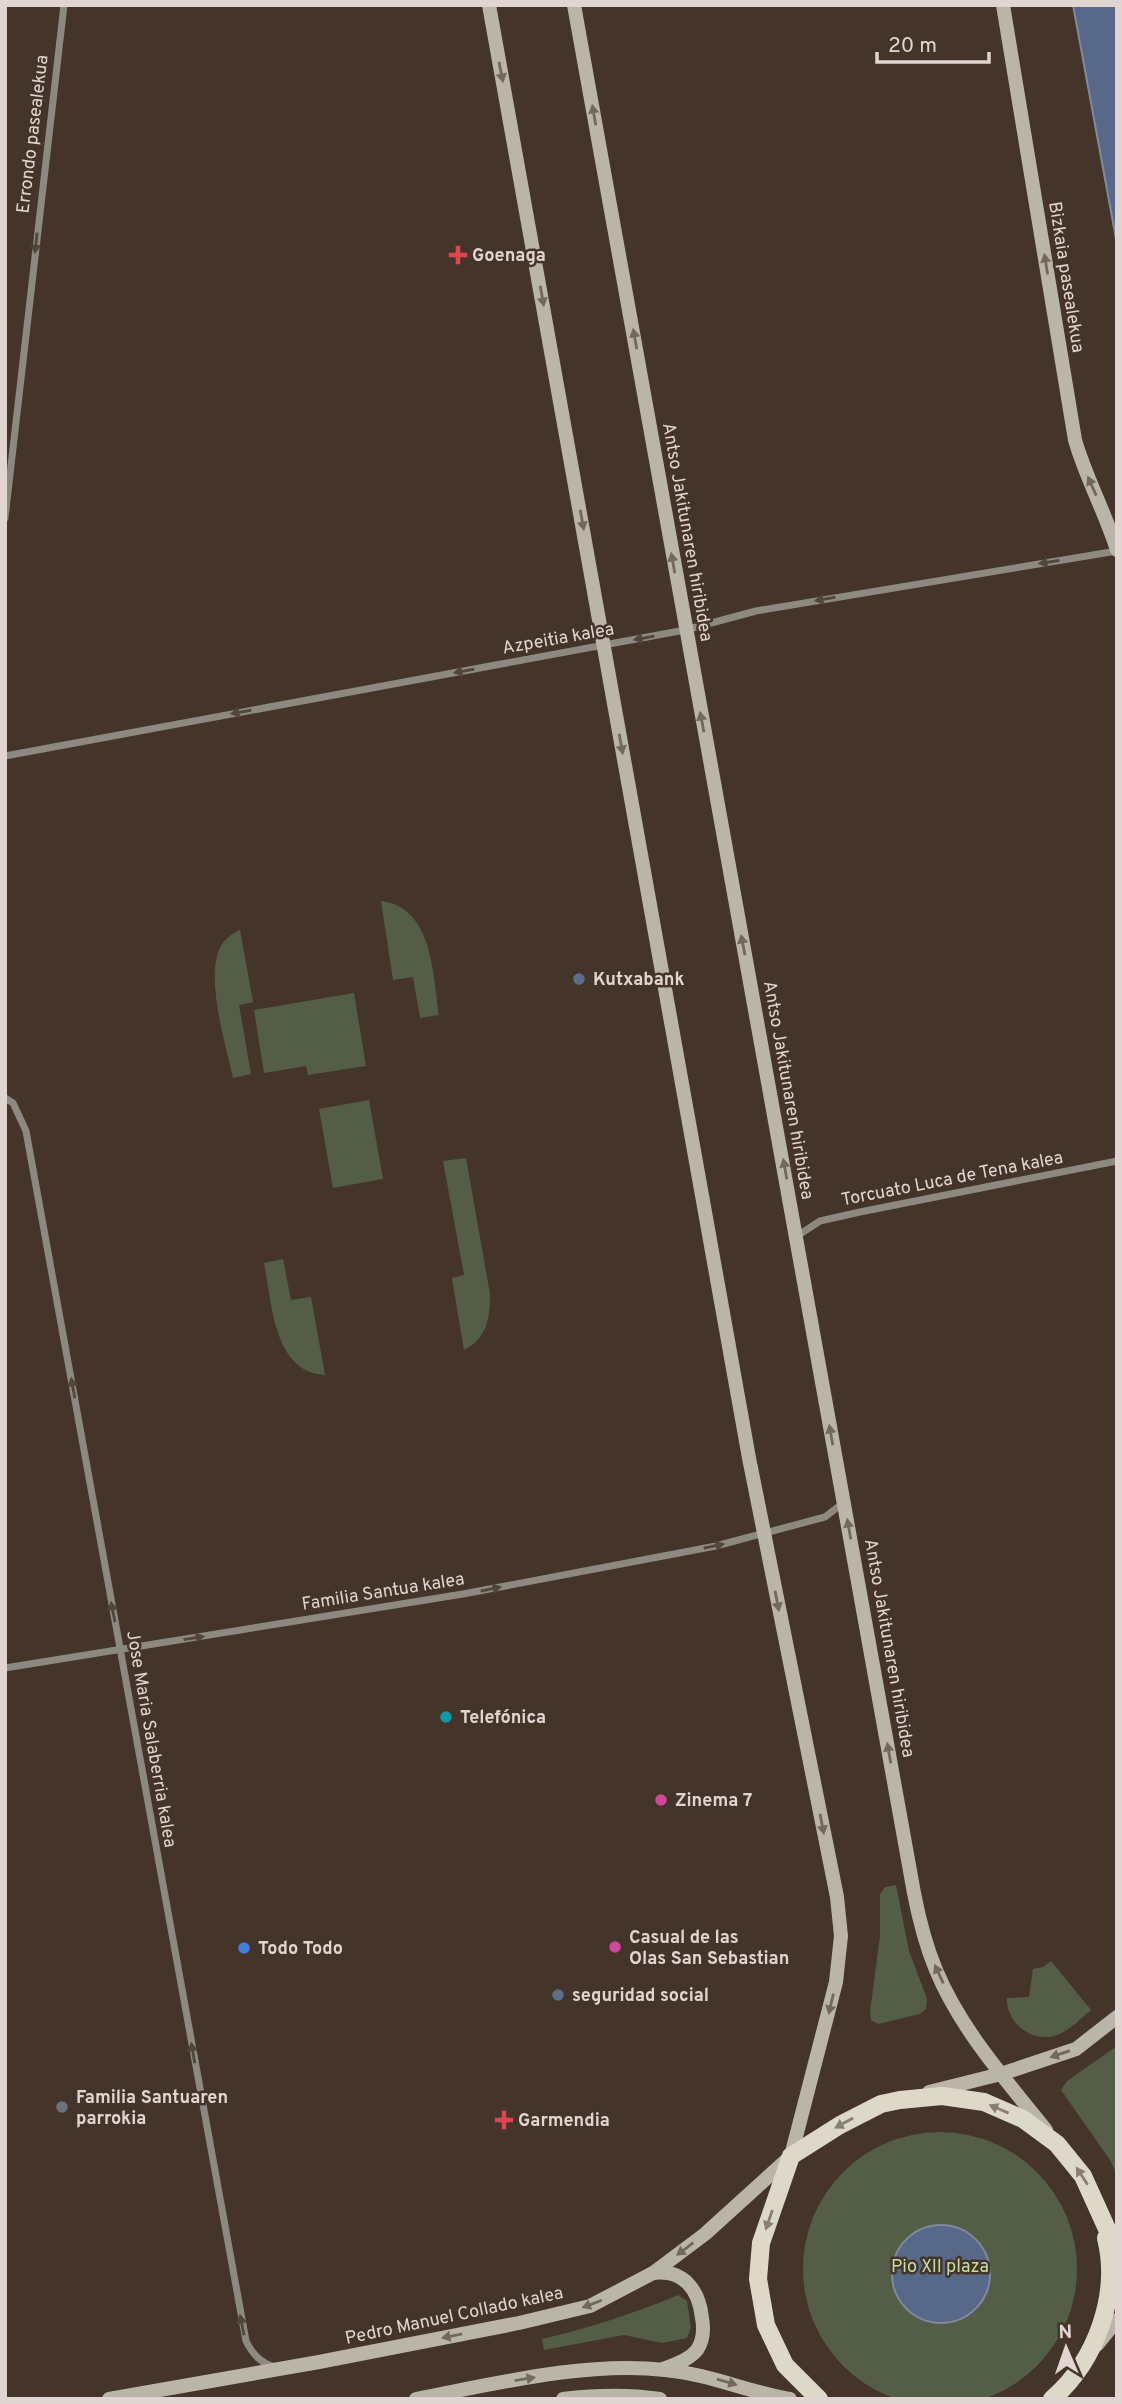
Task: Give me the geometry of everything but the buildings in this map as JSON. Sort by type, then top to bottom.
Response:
[{"type":"main road","points":[[489,5],[764,1534],[837,1896],[841,1936],[836,1982],[791,2156],[761,2243],[758,2279],[766,2325],[785,2365],[819,2399]]},
{"type":"main road","name":"Antso Jakitunaren hiribidea","points":[[574,5],[919,1919],[942,1982],[972,2034],[1057,2144]]},
{"type":"main road","name":"Bizkaia pasealekua","points":[[1003,5],[1075,440],[1117,550]]},
{"type":"main road","points":[[791,2156],[840,2125],[881,2104],[1001,2074],[1076,2049],[1117,2017]]},
{"type":"main road","points":[[900,2100],[942,2096],[984,2102],[1023,2119],[1057,2144],[1083,2176],[1117,2251]]},
{"type":"main road","name":"Pedro Manuel Collado kalea","points":[[109,2399],[519,2323],[590,2306],[653,2273],[705,2234],[791,2156]]},
{"type":"main road","points":[[1083,2363],[1099,2332],[1109,2293],[1110,2252],[1101,2212]]},
{"type":"main road","points":[[653,2273],[673,2273],[688,2283],[697,2294],[703,2324],[702,2339],[693,2354],[663,2370]]},
{"type":"main road","points":[[1052,2399],[1117,2320]]},
{"type":"main road","points":[[416,2399],[528,2379],[636,2367],[694,2373],[764,2395],[790,2399]]},
{"type":"main road","points":[[563,2399],[601,2395],[633,2395],[660,2399]]},
{"type":"street","name":"Errondo pasealekua","points":[[5,518],[64,5]]},
{"type":"street","name":"Azpeitia kalea","points":[[5,756],[685,630],[756,611],[1117,550]]},
{"type":"street","name":"Jose Maria Salaberria kalea","points":[[5,1098],[13,1103],[26,1131],[246,2341],[251,2352],[260,2361],[286,2368]]},
{"type":"street","name":"Torcuato Luca de Tena kalea","points":[[796,1236],[820,1221],[1117,1161]]},
{"type":"street","name":"Familia Santua kalea","points":[[5,1668],[463,1594],[716,1546],[824,1517],[844,1502]]},
{"type":"green space","points":[[381,901],[398,906],[411,916],[421,929],[432,963],[439,1015],[420,1018],[413,977],[393,980]]},
{"type":"green space","points":[[240,930],[253,1002],[239,1005],[251,1074],[233,1078],[218,1012],[215,976],[216,961],[222,945]]},
{"type":"green space","points":[[354,993],[366,1066],[308,1075],[306,1066],[264,1073],[254,1010]]},
{"type":"green space","points":[[369,1100],[383,1179],[333,1188],[319,1109]]},
{"type":"green space","points":[[466,1158],[490,1294],[486,1327],[478,1340],[464,1350],[452,1278],[464,1275],[443,1161]]},
{"type":"green space","points":[[283,1259],[291,1300],[311,1297],[325,1375],[308,1371],[295,1362],[285,1349],[278,1332],[264,1263]]},
{"type":"green space","points":[[896,1885],[909,1951],[927,1999],[926,2009],[920,2014],[878,2024],[871,2020],[870,2012],[880,1936],[880,1894],[885,1887]]},
{"type":"green space","points":[[1051,1961],[1091,2010],[1064,2032],[1051,2037],[1041,2037],[1032,2035],[1017,2024],[1011,2017],[1007,1998],[1029,1997],[1033,1969],[1043,1967]]},
{"type":"green space","points":[[1117,2046],[1117,2175],[1110,2160],[1061,2090],[1067,2081]]},
{"type":"green space","name":"Pio XII plaza","points":[[940,2132],[980,2138],[1016,2155],[1037,2172],[1054,2193],[1071,2229],[1077,2269],[1071,2309],[1054,2345],[1037,2366],[1016,2383],[980,2400],[940,2406],[900,2400],[864,2383],[843,2366],[826,2345],[809,2309],[803,2269],[809,2229],[826,2193],[843,2172],[864,2155],[900,2138]]},
{"type":"green space","points":[[678,2295],[687,2301],[691,2328],[687,2338],[662,2343],[624,2335],[544,2350],[542,2339],[611,2320]]},
{"type":"water","points":[[1073,5],[1117,5],[1117,244]]},
{"type":"water","points":[[941,2225],[960,2228],[976,2239],[987,2255],[990,2274],[987,2293],[976,2309],[960,2320],[941,2323],[922,2320],[906,2309],[895,2293],[892,2274],[895,2255],[906,2239],[922,2228]]},
{"type":"place","name":"Goenaga","points":[[458,255]]},
{"type":"place","name":"Kutxabank","points":[[579,979]]},
{"type":"place","name":"Telefónica","points":[[446,1717]]},
{"type":"place","name":"Zinema 7","points":[[661,1800]]},
{"type":"place","name":"Casual de las Olas San Sebastian","points":[[615,1947]]},
{"type":"place","name":"Todo Todo","points":[[244,1948]]},
{"type":"place","name":"seguridad social","points":[[558,1995]]},
{"type":"place","name":"Familia Santuaren parrokia","points":[[62,2107]]},
{"type":"place","name":"Garmendia","points":[[504,2120]]}]
